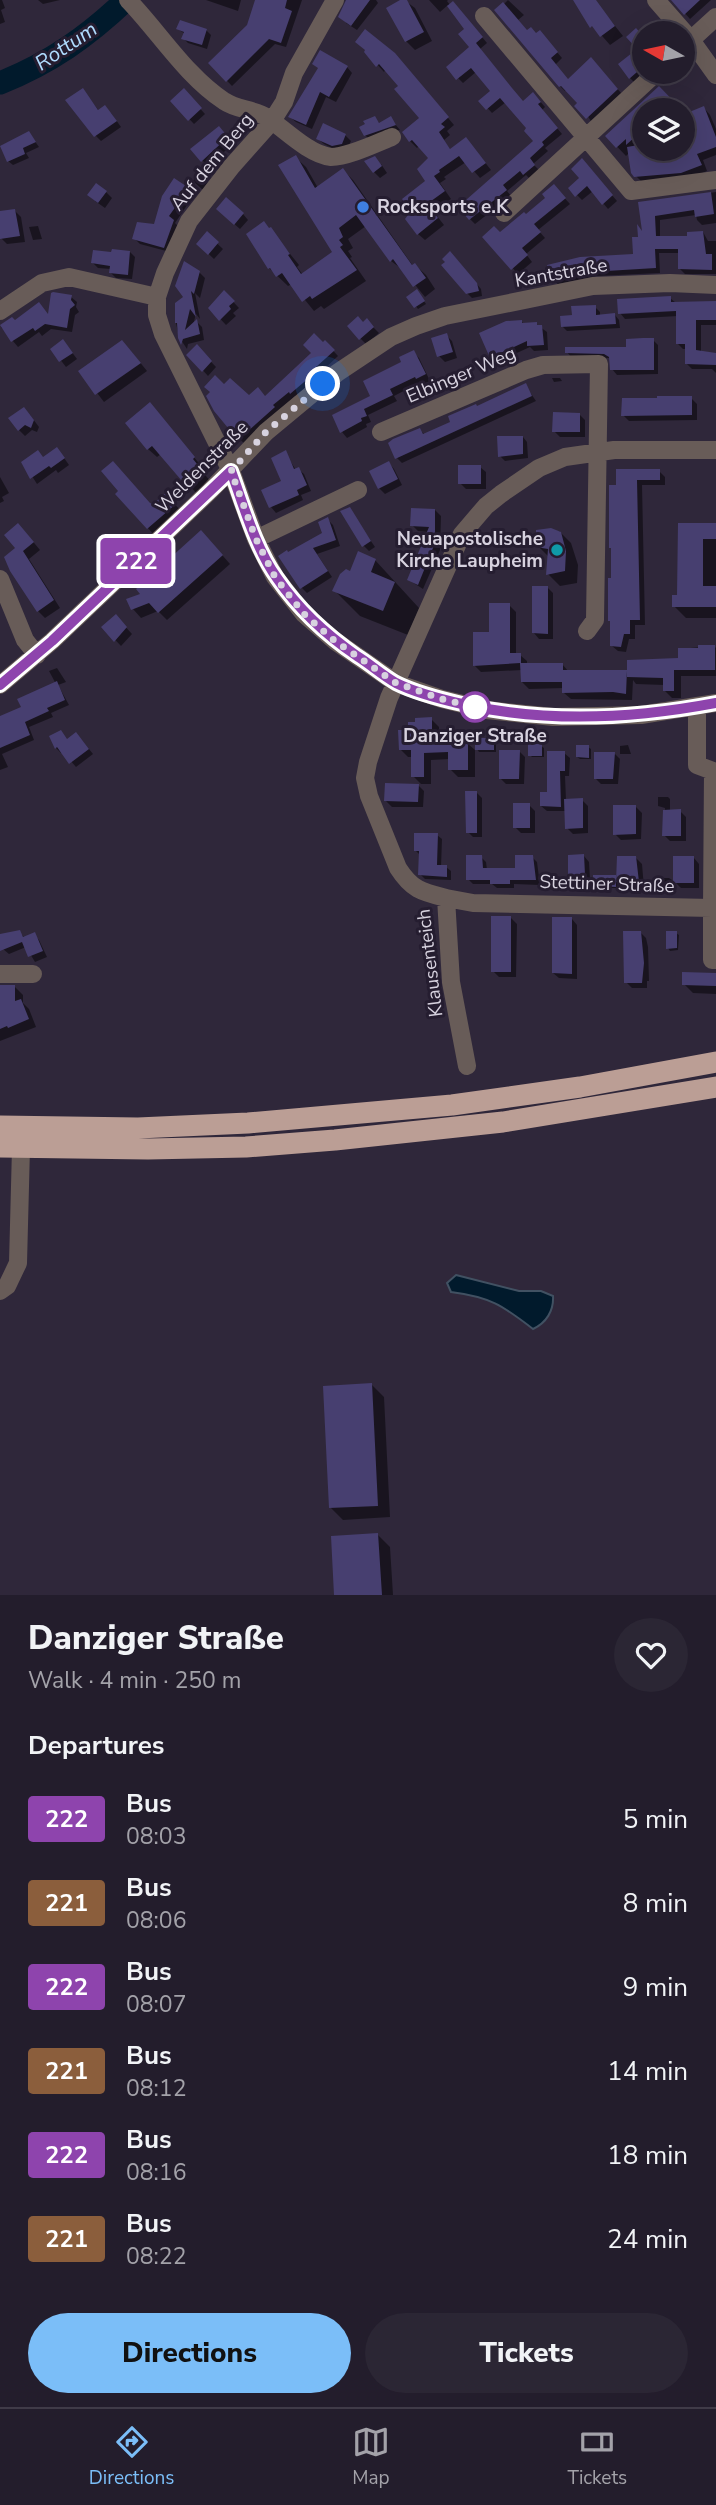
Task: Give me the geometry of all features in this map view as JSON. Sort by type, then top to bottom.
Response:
[{"type":"highway","points":[[0,1126],[138,1128],[452,1105],[716,1062]]},
{"type":"highway","points":[[11,1148],[246,1147],[335,1140],[503,1122],[716,1087]]},
{"type":"street","name":"Auf dem Berg","points":[[231,471],[163,334],[157,315],[157,297],[165,273],[190,221],[232,166],[272,121],[284,102],[294,73],[335,0]]},
{"type":"street","points":[[656,0],[671,21]]},
{"type":"street","points":[[131,3],[188,69],[215,95],[233,106],[256,112],[291,137],[323,154],[341,155],[392,137]]},
{"type":"street","points":[[484,16],[631,191],[716,180]]},
{"type":"street","points":[[695,37],[716,18]]},
{"type":"street","points":[[695,53],[716,75]]},
{"type":"street","points":[[504,213],[644,84]]},
{"type":"street","points":[[0,311],[42,283],[69,277],[157,297]]},
{"type":"street","name":"Kantstraße","points":[[416,326],[445,316],[593,286],[716,285]]},
{"type":"street","name":"Weldenstraße","points":[[0,685],[37,655],[231,471],[266,432],[309,394],[365,354],[416,326]]},
{"type":"street","name":"Elbinger Weg","points":[[381,432],[526,370],[543,365],[599,364],[598,451]]},
{"type":"street","name":"Klausenteich","points":[[467,1066],[451,982],[446,898],[420,891],[405,879],[369,796],[365,778],[368,762],[396,683],[462,534],[501,494],[539,468],[565,457],[598,451],[716,450]]},
{"type":"street","points":[[586,631],[595,620],[598,451]]},
{"type":"street","points":[[231,471],[256,539],[275,577],[304,614],[335,641],[396,683],[442,699],[487,710],[553,717],[612,717],[716,703]]},
{"type":"street","points":[[256,539],[358,490]]},
{"type":"street","points":[[0,579],[25,639],[37,655]]},
{"type":"street","points":[[696,707],[696,765],[713,771],[712,960],[716,960]]},
{"type":"street","name":"Stettiner Straße","points":[[446,898],[473,903],[712,908]]},
{"type":"street","points":[[0,974],[33,974]]},
{"type":"street","points":[[0,1291],[7,1286],[18,1263],[11,1148]]},
{"type":"water","points":[[456,1275],[519,1291],[541,1291],[553,1296],[551,1311],[545,1320],[533,1329],[495,1303],[451,1292],[447,1283]]},
{"type":"building","points":[[255,0],[287,0],[285,8],[292,11],[281,43],[269,39],[226,82],[208,63],[247,25]]},
{"type":"building","points":[[346,0],[370,0],[351,26],[338,17]]},
{"type":"building","points":[[400,0],[407,0],[424,32],[405,42],[386,8]]},
{"type":"building","points":[[573,0],[596,0],[615,26],[600,37],[592,26],[590,28]]},
{"type":"building","points":[[671,0],[700,0],[684,15]]},
{"type":"building","points":[[453,1],[483,37],[476,43],[512,88],[523,101],[533,92],[541,102],[538,104],[558,128],[542,142],[544,145],[530,158],[535,165],[523,175],[520,171],[503,185],[507,190],[469,220],[458,207],[533,141],[524,131],[526,128],[500,98],[486,110],[478,101],[490,91],[471,68],[456,80],[446,67],[469,47],[458,34],[464,29],[447,6]]},
{"type":"building","points":[[503,2],[527,30],[531,27],[536,33],[540,30],[558,52],[551,58],[568,79],[591,57],[618,89],[586,119],[574,106],[577,103],[559,87],[494,10]]},
{"type":"building","points":[[180,20],[207,29],[202,45],[181,39],[184,32],[176,29]]},
{"type":"building","points":[[365,29],[395,53],[449,117],[441,124],[445,127],[439,132],[450,149],[466,137],[486,163],[472,173],[459,156],[439,170],[434,176],[445,191],[427,204],[438,218],[417,235],[405,219],[411,211],[402,199],[425,181],[417,169],[428,158],[412,140],[409,142],[402,132],[419,118],[394,89],[398,86],[379,64],[376,67],[365,50],[355,42]]},
{"type":"building","points":[[632,32],[632,44],[626,37]]},
{"type":"building","points":[[320,50],[348,66],[329,97],[320,92],[306,125],[288,117],[318,68],[312,64]]},
{"type":"building","points":[[632,53],[632,76],[629,79],[618,64]]},
{"type":"building","points":[[659,86],[670,98],[646,98]]},
{"type":"building","points":[[83,88],[98,110],[105,105],[117,121],[94,137],[65,100]]},
{"type":"building","points":[[184,88],[202,108],[188,121],[170,101]]},
{"type":"building","points":[[704,106],[716,137],[716,147],[697,154],[702,165],[681,173],[634,177],[627,147],[632,146],[632,161],[695,161],[695,110]]},
{"type":"building","points":[[632,111],[632,140],[626,145],[626,139],[616,148],[605,136]]},
{"type":"building","points":[[375,116],[379,123],[391,116],[396,125],[364,136],[359,127],[365,124],[363,121]]},
{"type":"building","points":[[323,123],[346,134],[342,144],[332,146],[316,139]]},
{"type":"building","points":[[219,126],[228,137],[201,162],[190,149]]},
{"type":"building","points":[[29,131],[36,142],[23,148],[25,154],[7,162],[0,146]]},
{"type":"building","points":[[296,155],[315,188],[343,168],[412,265],[415,263],[426,278],[413,287],[393,259],[390,262],[356,215],[339,228],[343,237],[339,240],[343,245],[340,247],[357,270],[312,299],[310,296],[302,302],[282,273],[276,277],[270,268],[268,269],[246,234],[264,221],[290,254],[288,255],[301,274],[332,252],[278,165]]},
{"type":"building","points":[[375,156],[382,166],[373,173],[364,161]]},
{"type":"building","points":[[582,158],[613,195],[602,205],[587,186],[575,197],[568,188],[579,178],[571,169]]},
{"type":"building","points":[[174,178],[189,188],[169,216],[174,220],[164,248],[132,239],[137,222],[154,224],[162,196]]},
{"type":"building","points":[[96,183],[107,191],[98,203],[87,195]]},
{"type":"building","points":[[554,184],[566,198],[534,224],[541,232],[522,248],[528,255],[511,270],[482,237],[494,226],[500,232],[524,212],[526,214],[545,198],[542,194]]},
{"type":"building","points":[[711,192],[714,214],[695,217],[694,210],[655,216],[656,236],[687,236],[687,232],[703,231],[706,254],[712,254],[712,270],[678,269],[678,249],[655,249],[656,268],[590,272],[551,280],[547,265],[580,257],[633,254],[632,237],[638,237],[637,224],[642,231],[638,202]]},
{"type":"building","points":[[226,197],[244,213],[234,225],[216,209]]},
{"type":"building","points":[[15,209],[20,236],[0,239],[0,211]]},
{"type":"building","points":[[207,231],[219,242],[208,255],[196,244]]},
{"type":"building","points":[[112,249],[130,251],[128,275],[109,273],[110,266],[91,263],[93,250],[111,252]]},
{"type":"building","points":[[450,251],[477,283],[479,291],[466,294],[441,265],[445,262],[442,259]]},
{"type":"building","points":[[184,261],[200,271],[194,294],[191,291],[196,317],[190,309],[185,330],[197,319],[200,334],[183,339],[181,345],[175,323],[175,303],[183,297],[175,286]]},
{"type":"building","points":[[417,289],[425,301],[414,308],[406,297]]},
{"type":"building","points":[[224,290],[235,301],[219,321],[208,308]]},
{"type":"building","points":[[53,292],[72,295],[71,300],[75,305],[70,309],[67,328],[45,324],[11,342],[0,325],[12,317],[15,320],[39,302],[48,314]]},
{"type":"building","points":[[671,296],[671,302],[716,301],[716,320],[696,320],[696,350],[716,353],[716,365],[685,364],[685,344],[676,344],[676,311],[618,314],[617,299]]},
{"type":"building","points":[[596,305],[596,315],[615,313],[616,324],[561,327],[560,316],[572,315],[571,306]]},
{"type":"building","points":[[358,316],[363,322],[367,318],[374,327],[359,340],[347,326]]},
{"type":"building","points":[[522,320],[522,323],[537,322],[537,325],[542,325],[544,345],[527,346],[527,341],[490,358],[479,333],[506,321]]},
{"type":"building","points":[[314,333],[335,350],[316,367],[321,372],[312,379],[310,377],[273,405],[275,407],[238,440],[214,411],[206,396],[210,392],[204,387],[215,375],[224,384],[230,378],[249,395],[258,387],[265,396],[311,353],[303,345]]},
{"type":"building","points":[[447,333],[453,352],[437,357],[431,338]]},
{"type":"building","points":[[654,338],[654,370],[610,370],[609,357],[604,354],[565,353],[565,347],[626,347],[626,339]]},
{"type":"building","points":[[63,339],[73,353],[59,362],[50,349]]},
{"type":"building","points":[[122,340],[141,363],[95,395],[78,371]]},
{"type":"building","points":[[197,344],[212,361],[202,372],[186,355]]},
{"type":"building","points":[[414,350],[426,374],[390,389],[393,395],[364,409],[367,416],[361,418],[362,421],[340,433],[332,415],[370,396],[363,381],[401,362],[399,357]]},
{"type":"building","points":[[526,383],[532,396],[395,459],[388,443],[393,439],[420,428],[423,434],[450,422],[448,416]]},
{"type":"building","points":[[692,396],[692,415],[621,416],[622,398]]},
{"type":"building","points":[[150,402],[195,457],[193,459],[205,474],[188,488],[152,446],[147,450],[125,423]]},
{"type":"building","points":[[24,407],[34,420],[31,428],[25,425],[18,431],[8,418]]},
{"type":"building","points":[[553,412],[580,413],[580,432],[552,432]]},
{"type":"building","points":[[497,436],[523,436],[523,454],[498,457]]},
{"type":"building","points":[[57,447],[65,458],[30,479],[21,462],[38,450],[43,457]]},
{"type":"building","points":[[286,450],[294,469],[299,467],[307,485],[297,490],[299,495],[269,508],[261,490],[281,481],[271,458]]},
{"type":"building","points":[[113,461],[150,503],[153,504],[166,493],[176,504],[147,529],[115,494],[118,491],[101,471]]},
{"type":"building","points":[[389,461],[398,479],[378,489],[369,471]]},
{"type":"building","points":[[458,465],[481,465],[481,484],[458,484]]},
{"type":"building","points":[[616,469],[660,469],[660,480],[637,480],[640,620],[630,620],[630,634],[624,634],[621,647],[610,646],[608,621],[608,578],[611,578],[609,485],[616,485]]},
{"type":"building","points":[[350,507],[371,541],[362,547],[340,511]]},
{"type":"building","points":[[411,508],[435,509],[435,543],[418,585],[407,580],[429,527],[410,526]]},
{"type":"building","points":[[328,517],[336,540],[313,548],[328,571],[300,589],[278,556],[322,533],[318,522]]},
{"type":"building","points":[[18,523],[34,542],[23,551],[54,600],[37,612],[4,557],[15,548],[4,535]]},
{"type":"building","points":[[678,523],[716,523],[716,539],[703,539],[703,586],[716,586],[716,607],[672,607],[672,595],[677,595]]},
{"type":"building","name":"Neuapostolische Kirche Laupheim","points":[[551,528],[561,532],[566,551],[565,571],[546,575],[548,549],[536,547],[536,530]]},
{"type":"building","points":[[201,530],[223,555],[158,613],[149,603],[131,610],[126,599],[140,594],[136,589]]},
{"type":"building","points":[[358,551],[376,559],[371,572],[395,582],[383,611],[332,591],[340,574],[346,569],[350,571]]},
{"type":"building","points":[[532,586],[548,586],[548,634],[532,633]]},
{"type":"building","points":[[489,603],[510,603],[510,653],[521,653],[521,663],[563,663],[563,670],[627,670],[626,694],[562,693],[562,682],[521,682],[520,663],[473,666],[473,632],[489,632]]},
{"type":"building","points":[[116,614],[127,627],[114,642],[101,627]]},
{"type":"building","points":[[698,645],[715,645],[715,670],[674,670],[674,691],[663,691],[663,678],[627,677],[627,660],[678,658],[678,648],[698,648]]},
{"type":"building","points":[[57,681],[65,700],[25,722],[30,735],[0,748],[0,716],[21,707],[17,699]]},
{"type":"building","points":[[432,717],[432,740],[468,741],[468,770],[448,770],[448,752],[424,753],[424,777],[411,777],[411,750],[399,750],[398,730],[408,730],[408,722],[415,722],[415,718]]},
{"type":"building","points":[[61,730],[67,739],[76,732],[89,749],[69,764],[57,747],[55,749],[49,736]]},
{"type":"building","points":[[475,738],[494,738],[494,750],[475,750]]},
{"type":"building","points":[[528,744],[542,744],[542,756],[528,756]]},
{"type":"building","points":[[576,745],[589,745],[589,758],[576,757]]},
{"type":"building","points":[[499,750],[520,750],[519,779],[499,779]]},
{"type":"building","points":[[547,751],[565,751],[565,771],[560,771],[561,807],[540,806],[540,792],[547,792]]},
{"type":"building","points":[[594,752],[615,752],[613,779],[594,779]]},
{"type":"building","points":[[385,783],[419,784],[418,802],[384,801]]},
{"type":"building","points":[[465,791],[477,791],[477,833],[466,833]]},
{"type":"building","points":[[583,798],[583,828],[565,829],[564,799]]},
{"type":"building","points":[[513,803],[530,803],[530,828],[513,828]]},
{"type":"building","points":[[613,805],[636,805],[636,834],[613,835]]},
{"type":"building","points":[[681,809],[681,836],[662,836],[663,810]]},
{"type":"building","points":[[414,833],[438,833],[437,865],[447,865],[447,877],[418,875],[419,851],[414,851]]},
{"type":"building","points":[[584,854],[585,875],[568,875],[568,855]]},
{"type":"building","points":[[466,855],[482,855],[483,868],[515,868],[515,855],[533,855],[536,880],[510,880],[510,884],[490,884],[490,880],[466,880]]},
{"type":"building","points":[[617,856],[636,856],[639,882],[616,882]]},
{"type":"building","points":[[673,856],[694,856],[694,883],[673,883]]},
{"type":"building","points":[[593,875],[616,875],[616,887],[593,886]]},
{"type":"building","points":[[491,916],[511,916],[511,972],[491,972]]},
{"type":"building","points":[[552,917],[572,917],[572,974],[552,973]]},
{"type":"building","points":[[20,930],[23,937],[35,932],[43,951],[28,957],[22,942],[0,951],[0,934]]},
{"type":"building","points":[[623,931],[641,931],[644,963],[642,983],[624,983]]},
{"type":"building","points":[[666,931],[677,931],[677,948],[666,949]]},
{"type":"building","points":[[682,972],[716,973],[716,986],[682,985]]},
{"type":"building","points":[[0,985],[15,985],[15,1001],[21,999],[29,1019],[0,1029]]},
{"type":"building","points":[[372,1383],[378,1506],[329,1508],[323,1386]]},
{"type":"building","points":[[378,1533],[382,1595],[334,1595],[331,1536]]},
{"type":"waterway","name":"Rottum","points":[[0,83],[67,48],[126,0]]},
{"type":"bus line","name":"222","points":[[0,685],[37,655],[231,471],[256,539],[275,577],[304,614],[335,641],[396,683],[442,699],[487,710],[553,717],[641,715],[716,703]]},
{"type":"place","name":"Rocksports e.K","points":[[363,207]]},
{"type":"place","name":"Neuapostolische Kirche Laupheim","points":[[557,550]]},
{"type":"place","name":"Danziger Straße","points":[[475,707]]},
{"type":"route","points":[[323,384],[266,432],[231,471],[256,539],[275,577],[304,614],[335,641],[396,683],[475,707]]}]
